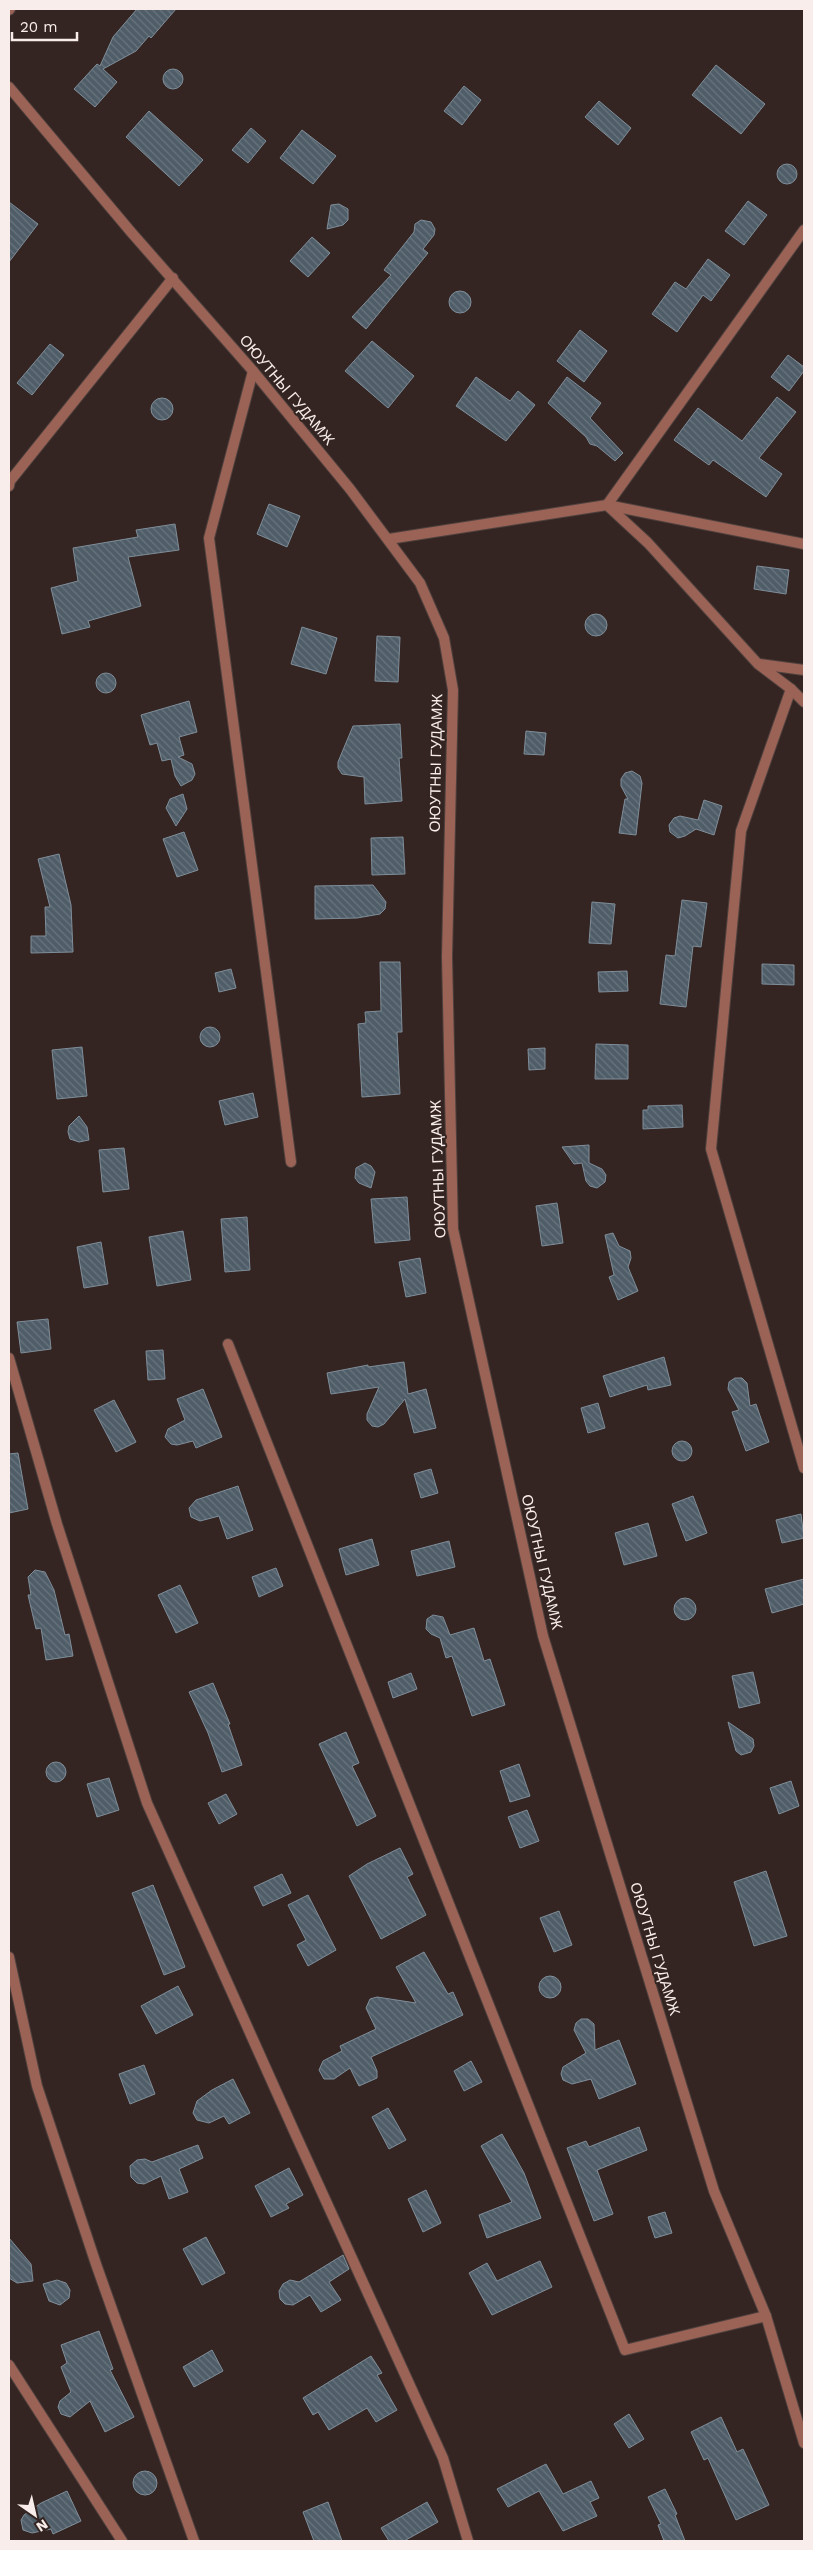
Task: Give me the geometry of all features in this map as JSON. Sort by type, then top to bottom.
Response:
[{"type":"street","name":"ОЮУТНЫ ГУДАМЖ","points":[[9,86],[131,232],[253,371],[389,540],[420,583],[444,638],[453,690],[447,957],[453,1229],[543,1636],[714,2191],[766,2316],[804,2443]]},
{"type":"street","points":[[607,505],[804,230]]},
{"type":"street","points":[[9,486],[10,481],[173,278]]},
{"type":"street","points":[[253,371],[209,538],[291,1162]]},
{"type":"street","points":[[607,505],[648,543],[758,664],[791,689],[804,702]]},
{"type":"street","points":[[389,540],[607,505],[804,544]]},
{"type":"street","points":[[758,664],[804,670]]},
{"type":"street","points":[[791,689],[741,831],[711,1149],[804,1468]]},
{"type":"street","points":[[228,1344],[625,2350],[766,2316]]},
{"type":"street","points":[[9,1358],[57,1524],[148,1803],[294,2131],[444,2458],[468,2541]]},
{"type":"street","points":[[9,1957],[37,2086],[96,2264],[194,2541]]},
{"type":"street","points":[[9,2365],[122,2541]]},
{"type":"building","points":[[137,9],[176,9],[151,38],[149,36],[136,51],[103,69],[117,82],[95,107],[74,89],[97,64],[100,66],[113,37]]},
{"type":"building","points":[[716,65],[765,104],[741,134],[692,95]]},
{"type":"building","points":[[173,69],[180,72],[183,79],[180,86],[173,89],[166,86],[163,79],[166,72]]},
{"type":"building","points":[[464,86],[481,100],[462,125],[444,111]]},
{"type":"building","points":[[599,101],[631,128],[618,145],[585,117]]},
{"type":"building","points":[[149,111],[203,160],[179,186],[126,137]]},
{"type":"building","points":[[251,128],[266,141],[248,163],[232,150]]},
{"type":"building","points":[[302,130],[336,156],[313,184],[280,158]]},
{"type":"building","points":[[783,164],[791,164],[797,170],[797,178],[791,184],[783,184],[777,178],[777,170]]},
{"type":"building","points":[[748,201],[767,215],[744,245],[725,231]]},
{"type":"building","points":[[9,202],[38,224],[9,262]]},
{"type":"building","points":[[339,204],[348,209],[348,220],[343,225],[327,229],[331,205]]},
{"type":"building","points":[[421,220],[431,222],[435,229],[434,235],[423,249],[428,253],[366,329],[352,317],[391,275],[384,270],[414,232],[415,224]]},
{"type":"building","points":[[312,237],[330,253],[308,277],[290,261]]},
{"type":"building","points":[[708,259],[730,275],[711,301],[703,295],[677,332],[652,314],[675,282],[686,289]]},
{"type":"building","points":[[460,291],[470,298],[471,302],[464,312],[460,313],[450,306],[449,302],[456,292]]},
{"type":"building","points":[[580,330],[607,351],[584,382],[557,361]]},
{"type":"building","points":[[372,341],[414,376],[388,408],[345,371]]},
{"type":"building","points":[[50,344],[64,355],[32,395],[17,383]]},
{"type":"building","points":[[788,355],[804,367],[804,371],[789,391],[771,377]]},
{"type":"building","points":[[476,377],[510,401],[518,391],[535,405],[506,441],[456,406]]},
{"type":"building","points":[[567,377],[601,403],[590,418],[623,453],[615,461],[597,446],[590,444],[586,437],[548,403]]},
{"type":"building","points":[[777,397],[796,412],[759,458],[782,474],[766,497],[713,460],[709,465],[674,440],[698,408],[742,441]]},
{"type":"building","points":[[162,398],[172,405],[173,409],[166,419],[162,420],[152,413],[151,409],[158,399]]},
{"type":"building","points":[[269,504],[300,516],[287,547],[257,534]]},
{"type":"building","points":[[175,524],[179,550],[128,557],[141,606],[88,621],[90,627],[62,634],[51,588],[78,581],[73,548],[138,537],[136,530]]},
{"type":"building","points":[[757,566],[789,570],[786,594],[754,589]]},
{"type":"building","points":[[596,614],[604,617],[607,625],[604,633],[596,636],[588,633],[585,625],[588,617]]},
{"type":"building","points":[[302,627],[337,638],[326,674],[291,664]]},
{"type":"building","points":[[377,636],[400,637],[398,682],[375,681]]},
{"type":"building","points":[[102,673],[110,673],[116,679],[116,687],[110,693],[102,693],[96,687],[96,679]]},
{"type":"building","points":[[189,701],[197,732],[179,737],[184,755],[178,757],[192,764],[195,774],[192,780],[181,786],[175,776],[171,759],[162,761],[157,743],[150,745],[141,715]]},
{"type":"building","points":[[400,724],[402,758],[399,758],[402,801],[365,804],[364,777],[342,774],[338,768],[338,762],[353,726]]},
{"type":"building","points":[[526,731],[546,733],[544,755],[524,754]]},
{"type":"building","points":[[632,771],[640,776],[642,783],[636,835],[619,833],[625,799],[628,799],[621,786],[621,779],[625,773]]},
{"type":"building","points":[[183,794],[187,809],[176,826],[166,808],[170,799]]},
{"type":"building","points":[[704,800],[722,806],[714,835],[696,829],[678,838],[670,832],[669,825],[674,818],[680,816],[698,820]]},
{"type":"building","points":[[184,832],[198,870],[177,877],[163,839]]},
{"type":"building","points":[[403,837],[405,874],[372,875],[371,838]]},
{"type":"building","points":[[59,854],[71,905],[73,952],[31,953],[31,936],[46,936],[45,907],[50,907],[38,859]]},
{"type":"building","points":[[373,885],[386,902],[385,909],[380,914],[357,918],[315,919],[315,886]]},
{"type":"building","points":[[682,900],[707,903],[701,947],[693,946],[686,1007],[660,1004],[666,955],[675,956]]},
{"type":"building","points":[[592,902],[615,904],[611,944],[589,943]]},
{"type":"building","points":[[380,962],[400,962],[402,1032],[397,1032],[400,1094],[362,1097],[358,1024],[366,1023],[365,1012],[381,1011]]},
{"type":"building","points":[[762,964],[794,965],[794,985],[762,984]]},
{"type":"building","points":[[231,969],[236,988],[219,992],[215,973]]},
{"type":"building","points":[[627,971],[628,991],[599,992],[598,972]]},
{"type":"building","points":[[206,1027],[214,1027],[220,1033],[220,1041],[214,1047],[206,1047],[200,1041],[200,1033]]},
{"type":"building","points":[[596,1044],[628,1045],[628,1079],[595,1079]]},
{"type":"building","points":[[82,1047],[87,1096],[57,1099],[52,1050]]},
{"type":"building","points":[[545,1048],[545,1069],[529,1070],[528,1049]]},
{"type":"building","points":[[253,1093],[258,1117],[225,1125],[219,1101]]},
{"type":"building","points":[[682,1105],[683,1127],[643,1129],[643,1110],[648,1110],[648,1106]]},
{"type":"building","points":[[79,1116],[87,1127],[89,1140],[79,1142],[70,1139],[68,1132],[69,1126]]},
{"type":"building","points":[[589,1145],[589,1163],[602,1169],[606,1175],[605,1182],[597,1188],[590,1186],[586,1181],[582,1163],[574,1164],[562,1147]]},
{"type":"building","points":[[124,1148],[129,1189],[103,1192],[99,1150]]},
{"type":"building","points":[[365,1163],[371,1166],[375,1172],[371,1188],[359,1183],[355,1178],[356,1168]]},
{"type":"building","points":[[407,1197],[410,1240],[375,1243],[371,1199]]},
{"type":"building","points":[[557,1203],[563,1243],[542,1246],[536,1206]]},
{"type":"building","points":[[247,1217],[250,1270],[225,1272],[221,1219]]},
{"type":"building","points":[[183,1231],[191,1280],[157,1286],[149,1237]]},
{"type":"building","points":[[613,1233],[619,1246],[630,1251],[631,1258],[628,1267],[638,1291],[618,1300],[609,1277],[614,1275],[605,1235]]},
{"type":"building","points":[[101,1242],[108,1284],[84,1288],[77,1247]]},
{"type":"building","points":[[420,1258],[426,1293],[406,1297],[399,1262]]},
{"type":"building","points":[[48,1319],[51,1349],[21,1353],[17,1322]]},
{"type":"building","points":[[163,1350],[165,1379],[148,1380],[146,1351]]},
{"type":"building","points":[[664,1357],[671,1385],[648,1390],[647,1385],[610,1397],[603,1376]]},
{"type":"building","points":[[404,1362],[408,1394],[426,1389],[436,1428],[414,1433],[405,1399],[384,1424],[378,1427],[372,1426],[367,1420],[367,1414],[379,1387],[331,1394],[327,1373],[368,1365],[368,1367]]},
{"type":"building","points":[[735,1378],[742,1378],[747,1383],[750,1406],[756,1404],[769,1442],[746,1451],[732,1412],[739,1410],[728,1389],[729,1382]]},
{"type":"building","points":[[203,1389],[222,1437],[196,1448],[193,1441],[177,1445],[171,1444],[165,1437],[168,1429],[185,1420],[177,1399]]},
{"type":"building","points":[[114,1400],[136,1442],[116,1452],[94,1410]]},
{"type":"building","points":[[598,1403],[605,1428],[588,1433],[581,1408]]},
{"type":"building","points":[[678,1441],[686,1441],[692,1447],[692,1455],[686,1461],[678,1461],[672,1455],[672,1447]]},
{"type":"building","points":[[18,1453],[28,1509],[9,1513],[9,1454]]},
{"type":"building","points":[[431,1469],[438,1493],[421,1498],[414,1474]]},
{"type":"building","points":[[238,1486],[253,1530],[227,1539],[219,1516],[200,1521],[191,1517],[189,1508],[196,1500]]},
{"type":"building","points":[[693,1496],[707,1533],[686,1541],[672,1504]]},
{"type":"building","points":[[801,1514],[804,1538],[782,1543],[776,1520]]},
{"type":"building","points":[[648,1523],[657,1556],[624,1565],[615,1533]]},
{"type":"building","points":[[372,1539],[379,1565],[346,1575],[339,1549]]},
{"type":"building","points":[[449,1541],[455,1567],[417,1576],[411,1551]]},
{"type":"building","points":[[276,1568],[283,1586],[259,1597],[252,1577]]},
{"type":"building","points":[[35,1570],[45,1572],[54,1590],[65,1635],[69,1634],[73,1656],[46,1660],[41,1628],[36,1629],[28,1595],[31,1595],[28,1577]]},
{"type":"building","points":[[804,1579],[804,1604],[772,1613],[765,1589]]},
{"type":"building","points":[[180,1585],[198,1623],[176,1633],[158,1595]]},
{"type":"building","points":[[685,1598],[695,1605],[696,1609],[689,1619],[685,1620],[675,1613],[674,1609],[681,1599]]},
{"type":"building","points":[[433,1615],[443,1617],[450,1635],[474,1628],[484,1661],[490,1659],[505,1705],[472,1716],[452,1656],[446,1658],[440,1638],[431,1634],[426,1629],[427,1619]]},
{"type":"building","points":[[753,1672],[760,1703],[739,1708],[732,1676]]},
{"type":"building","points":[[411,1673],[417,1689],[393,1698],[388,1682]]},
{"type":"building","points":[[213,1683],[230,1724],[228,1724],[242,1765],[222,1772],[208,1733],[189,1692]]},
{"type":"building","points":[[728,1722],[753,1739],[754,1746],[751,1752],[741,1755],[736,1751]]},
{"type":"building","points":[[346,1732],[359,1763],[352,1766],[376,1816],[357,1826],[319,1744]]},
{"type":"building","points":[[52,1762],[60,1762],[66,1768],[66,1776],[60,1782],[52,1782],[46,1776],[46,1768]]},
{"type":"building","points":[[519,1764],[530,1796],[510,1802],[500,1771]]},
{"type":"building","points":[[109,1778],[119,1810],[97,1817],[87,1784]]},
{"type":"building","points":[[791,1781],[799,1806],[779,1814],[770,1788]]},
{"type":"building","points":[[226,1794],[237,1814],[219,1824],[208,1803]]},
{"type":"building","points":[[527,1810],[539,1841],[520,1848],[508,1817]]},
{"type":"building","points":[[400,1848],[413,1874],[407,1877],[426,1915],[381,1939],[349,1876],[367,1864]]},
{"type":"building","points":[[766,1871],[787,1936],[754,1946],[734,1882]]},
{"type":"building","points":[[282,1874],[291,1893],[263,1906],[254,1887]]},
{"type":"building","points":[[153,1885],[185,1967],[164,1975],[132,1893]]},
{"type":"building","points":[[308,1895],[336,1950],[308,1966],[297,1945],[306,1940],[288,1905]]},
{"type":"building","points":[[559,1911],[572,1945],[554,1952],[540,1918]]},
{"type":"building","points":[[424,1952],[448,1994],[453,1992],[463,2015],[371,2057],[377,2071],[377,2078],[359,2086],[350,2068],[334,2079],[324,2079],[319,2070],[323,2061],[342,2051],[340,2046],[376,2029],[366,2008],[370,1999],[377,1997],[416,2003],[396,1967]]},
{"type":"building","points":[[550,1976],[558,1979],[561,1987],[558,1995],[550,1998],[542,1995],[539,1987],[542,1979]]},
{"type":"building","points":[[178,1986],[193,2015],[156,2034],[141,2006]]},
{"type":"building","points":[[581,2019],[588,2019],[594,2024],[595,2050],[619,2040],[636,2084],[599,2099],[591,2079],[572,2084],[563,2080],[561,2074],[563,2067],[586,2053],[574,2030],[576,2023]]},
{"type":"building","points":[[471,2061],[482,2082],[464,2091],[454,2071]]},
{"type":"building","points":[[144,2065],[155,2094],[130,2104],[119,2074]]},
{"type":"building","points":[[233,2079],[250,2113],[229,2124],[224,2116],[209,2123],[197,2120],[193,2113],[197,2101],[212,2090]]},
{"type":"building","points":[[388,2108],[406,2140],[389,2149],[372,2117]]},
{"type":"building","points":[[639,2127],[647,2150],[597,2170],[613,2214],[594,2221],[567,2148],[586,2141],[589,2147]]},
{"type":"building","points":[[502,2134],[524,2173],[541,2218],[487,2238],[479,2215],[512,2202],[481,2146]]},
{"type":"building","points":[[198,2145],[203,2158],[179,2169],[188,2192],[169,2199],[161,2176],[144,2184],[137,2183],[131,2177],[130,2166],[137,2160],[145,2159],[152,2162]]},
{"type":"building","points":[[289,2168],[303,2195],[286,2204],[289,2208],[271,2217],[255,2186]]},
{"type":"building","points":[[426,2190],[441,2223],[423,2232],[408,2199]]},
{"type":"building","points":[[665,2212],[672,2233],[655,2238],[648,2217]]},
{"type":"building","points":[[206,2237],[225,2273],[202,2285],[183,2249]]},
{"type":"building","points":[[9,2238],[31,2264],[33,2281],[17,2283],[9,2278]]},
{"type":"building","points":[[343,2255],[349,2269],[329,2282],[341,2300],[321,2312],[310,2295],[293,2305],[285,2304],[280,2299],[279,2291],[283,2284],[290,2280],[299,2282]]},
{"type":"building","points":[[540,2261],[552,2287],[492,2315],[469,2273],[487,2263],[497,2281]]},
{"type":"building","points":[[57,2280],[66,2283],[70,2290],[69,2298],[60,2305],[49,2301],[43,2284]]},
{"type":"building","points":[[99,2331],[113,2369],[110,2370],[134,2417],[105,2432],[90,2401],[70,2417],[61,2414],[58,2407],[60,2401],[71,2392],[61,2367],[67,2363],[61,2345]]},
{"type":"building","points":[[212,2350],[223,2371],[194,2387],[183,2367]]},
{"type":"building","points":[[371,2356],[382,2373],[377,2375],[397,2410],[376,2422],[367,2408],[329,2430],[318,2412],[313,2415],[303,2398]]},
{"type":"building","points":[[629,2414],[644,2439],[629,2448],[614,2424]]},
{"type":"building","points":[[721,2417],[737,2452],[743,2449],[769,2505],[736,2520],[708,2458],[704,2460],[691,2432]]},
{"type":"building","points":[[546,2464],[563,2494],[591,2481],[599,2498],[590,2502],[597,2516],[563,2531],[539,2491],[508,2507],[497,2489]]},
{"type":"building","points":[[145,2471],[153,2475],[157,2483],[153,2491],[145,2495],[137,2491],[133,2483],[137,2475]]},
{"type":"building","points":[[665,2489],[677,2514],[675,2515],[685,2541],[664,2541],[658,2525],[661,2524],[648,2497]]},
{"type":"building","points":[[67,2491],[81,2521],[53,2534],[51,2529],[32,2533],[23,2530],[21,2520],[24,2515],[41,2503]]},
{"type":"building","points":[[328,2502],[342,2541],[314,2541],[303,2512]]},
{"type":"building","points":[[427,2502],[438,2522],[404,2541],[389,2541],[381,2528]]}]
